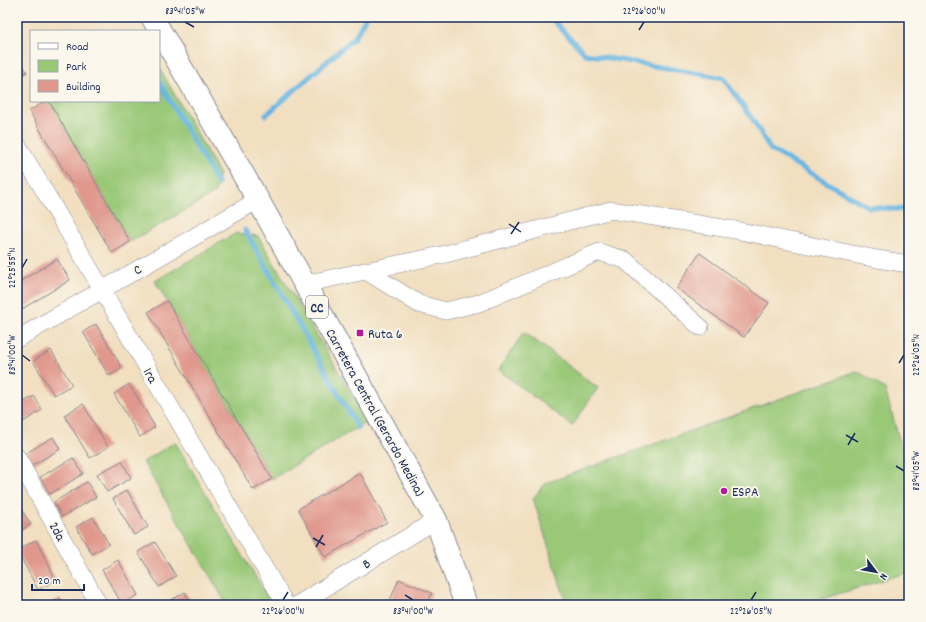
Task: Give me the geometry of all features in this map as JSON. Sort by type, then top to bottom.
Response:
[{"type":"main road","name":"Carretera Central (Gerardo Medina)","points":[[152,17],[160,30]]},
{"type":"main road","name":"Carretera Central (Gerardo Medina)","points":[[160,31],[258,200],[436,520],[466,605]]},
{"type":"street","name":"1ra","points":[[17,144],[286,605]]},
{"type":"street","name":"C","points":[[17,339],[258,200]]},
{"type":"street","points":[[304,284],[446,254],[611,210],[735,230],[877,259],[909,264]]},
{"type":"street","points":[[366,271],[419,304],[446,311],[478,303],[599,252],[625,260],[700,327]]},
{"type":"street","name":"2da","points":[[17,457],[99,605]]},
{"type":"street","name":"B","points":[[297,605],[436,520]]},
{"type":"green space","points":[[160,69],[219,173],[215,193],[130,242],[50,102],[160,102]]},
{"type":"green space","points":[[236,233],[258,236],[368,421],[272,479],[155,281]]},
{"type":"green space","points":[[524,332],[598,388],[572,426],[498,370]]},
{"type":"green space","name":"ESPA","points":[[857,371],[885,389],[909,475],[909,572],[803,605],[567,605],[533,498],[546,483]]},
{"type":"green space","points":[[175,442],[271,603],[267,605],[227,605],[143,462]]},
{"type":"building","points":[[17,55],[27,72],[17,78]]},
{"type":"building","points":[[44,102],[50,102],[130,242],[112,253],[29,111]]},
{"type":"building","points":[[700,253],[769,303],[744,337],[676,288]]},
{"type":"building","points":[[57,259],[70,280],[17,312],[17,283]]},
{"type":"building","points":[[167,301],[272,479],[253,490],[148,312]]},
{"type":"building","points":[[96,324],[122,368],[109,376],[83,332]]},
{"type":"building","points":[[51,350],[72,385],[54,395],[33,361]]},
{"type":"building","points":[[129,384],[155,427],[140,437],[114,394]]},
{"type":"building","points":[[34,396],[42,410],[17,426],[17,406]]},
{"type":"building","points":[[83,404],[108,447],[90,458],[64,415]]},
{"type":"building","points":[[53,437],[60,449],[30,467],[23,455]]},
{"type":"building","points":[[73,458],[83,474],[50,494],[40,477]]},
{"type":"building","points":[[122,461],[131,478],[107,492],[97,474]]},
{"type":"building","points":[[360,473],[387,522],[325,557],[298,509]]},
{"type":"building","points":[[87,482],[96,497],[62,517],[54,502]]},
{"type":"building","points":[[127,490],[148,527],[134,535],[113,499]]},
{"type":"building","points":[[22,511],[31,524],[17,533],[17,514]]},
{"type":"building","points":[[93,517],[109,544],[92,554],[76,527]]},
{"type":"building","points":[[36,540],[56,580],[38,590],[17,550]]},
{"type":"building","points":[[155,542],[176,576],[159,587],[138,552]]},
{"type":"building","points":[[118,560],[138,595],[122,604],[102,570]]},
{"type":"building","points":[[399,579],[432,593],[427,605],[388,605]]},
{"type":"building","points":[[185,592],[193,605],[170,605],[168,602]]},
{"type":"building","points":[[60,598],[64,605],[47,605]]},
{"type":"waterway","points":[[266,115],[355,37],[366,17]]},
{"type":"waterway","points":[[550,17],[585,54],[723,78],[753,120],[770,149],[868,207],[909,210]]},
{"type":"waterway","points":[[160,83],[218,184]]},
{"type":"waterway","points":[[245,230],[358,428]]},
{"type":"place","name":"Ruta 6","points":[[360,333]]},
{"type":"place","name":"ESPA","points":[[724,491]]}]
